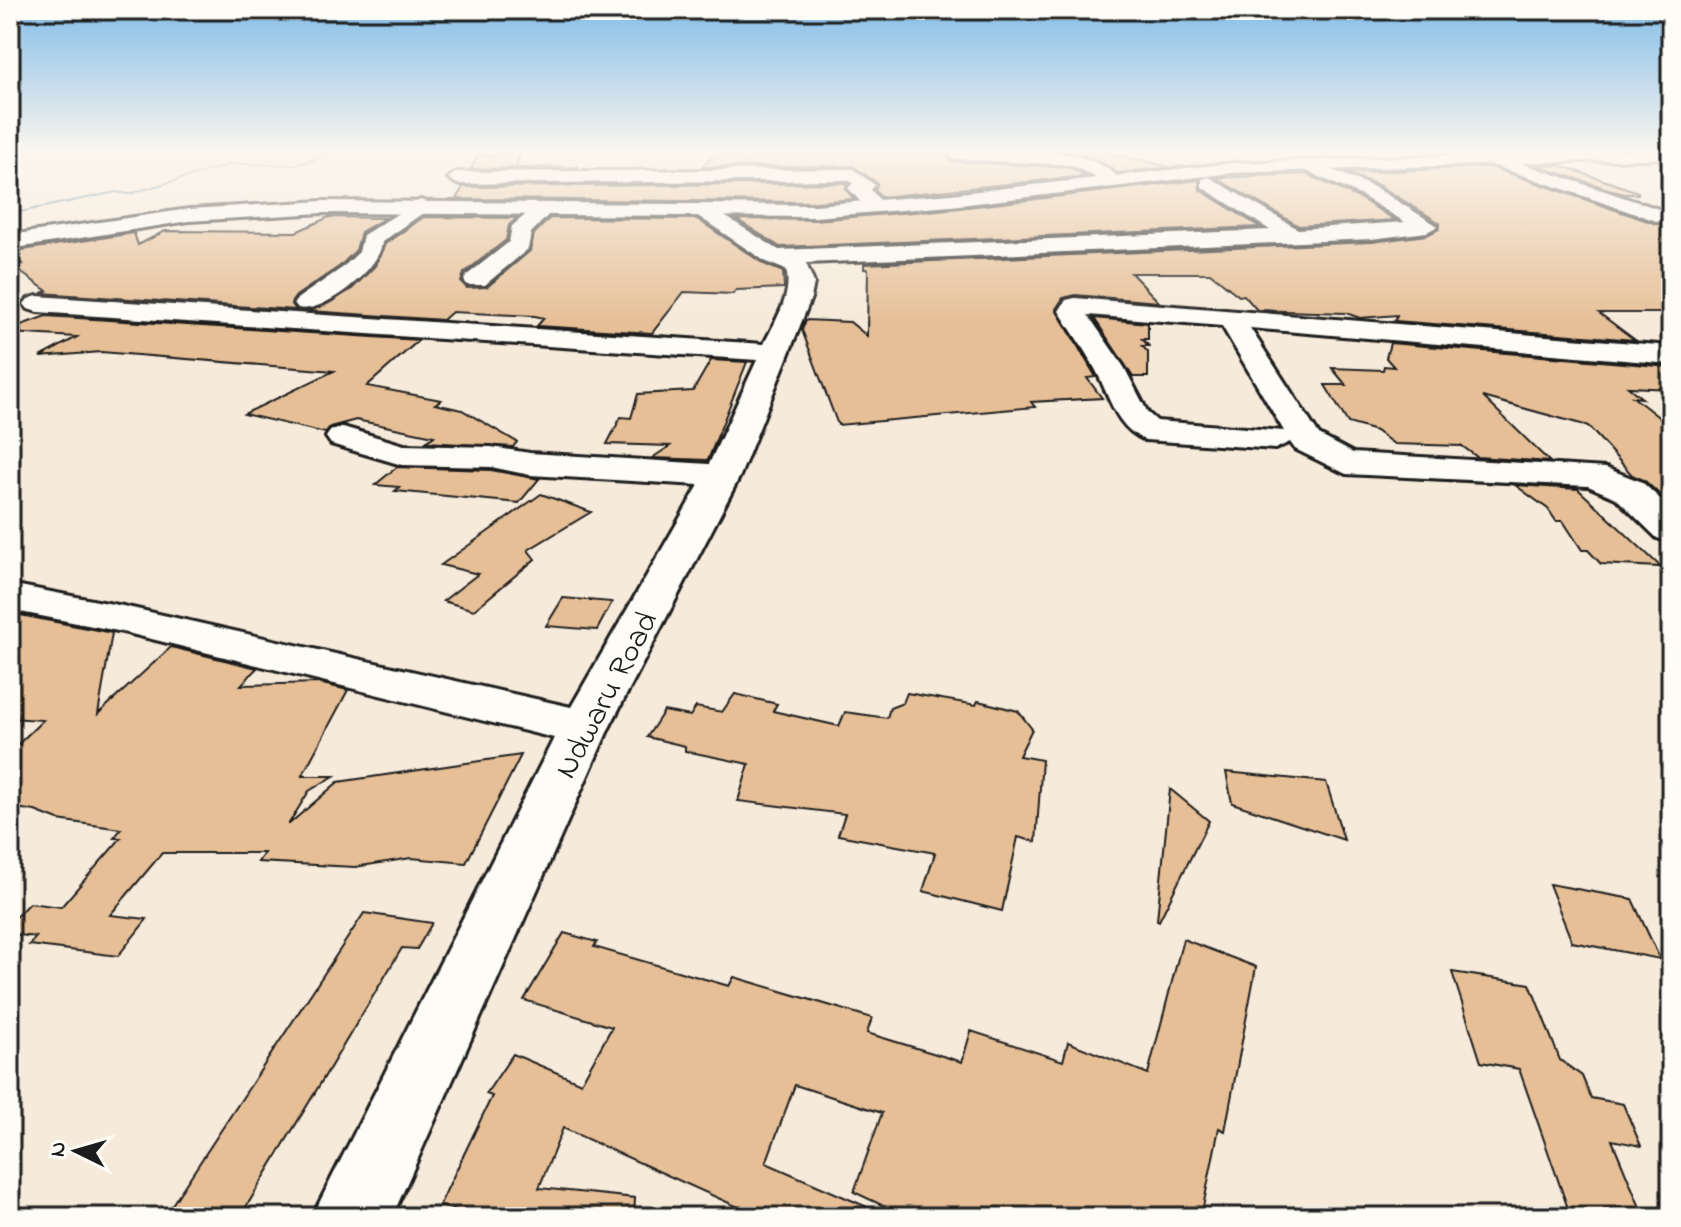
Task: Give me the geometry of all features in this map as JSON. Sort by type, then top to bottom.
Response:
[{"type":"street","points":[[10,242],[104,226],[226,212],[347,208]]},
{"type":"street","points":[[307,303],[351,273],[370,254],[371,240],[417,208]]},
{"type":"street","points":[[489,208],[705,212],[833,208]]},
{"type":"street","points":[[1250,208],[1293,235]]},
{"type":"street","points":[[774,257],[1293,235],[1427,226],[1397,208]]},
{"type":"street","points":[[1637,208],[1671,220]]},
{"type":"street","points":[[476,280],[520,244],[520,231],[543,210]]},
{"type":"street","name":"Ndwaru Road","points":[[352,1217],[584,728],[722,476],[776,353],[802,283],[797,266],[774,257],[705,212]]},
{"type":"street","points":[[37,304],[776,353]]},
{"type":"street","points":[[1275,439],[1157,433],[1145,428],[1134,418],[1109,367],[1072,311],[1083,304],[1671,355]]},
{"type":"street","points":[[1229,316],[1307,442],[1325,454],[1346,463],[1593,476],[1629,490],[1671,530]]},
{"type":"street","points":[[343,437],[402,455],[491,457],[530,464],[722,476]]},
{"type":"street","points":[[10,597],[123,619],[584,728]]},
{"type":"building","points":[[1230,208],[1260,227],[780,247],[736,219],[815,220],[951,209]]},
{"type":"building","points":[[1268,208],[1376,208],[1395,220],[1299,226]]},
{"type":"building","points":[[1416,208],[1610,208],[1671,229],[1671,313],[1599,313],[1635,340],[1395,321],[1397,315],[1360,318],[1346,313],[1257,310],[1244,295],[1239,296],[1210,273],[1131,273],[1159,302],[1075,295],[1063,298],[1056,309],[1096,377],[1087,378],[1102,398],[1031,402],[1035,407],[838,425],[802,330],[806,320],[850,322],[867,336],[868,269],[864,269],[864,264],[1372,242],[1427,235],[1439,229],[1440,223]]},
{"type":"building","points":[[329,217],[385,218],[361,232],[356,250],[340,266],[296,296],[291,303],[296,310],[41,293],[47,291],[12,266],[23,264],[13,257],[21,255],[16,251],[134,233],[138,245],[165,231],[296,232]]},
{"type":"building","points":[[424,217],[517,218],[509,225],[506,240],[464,273],[461,282],[467,288],[487,287],[530,251],[534,234],[550,218],[697,219],[764,264],[783,272],[784,288],[736,290],[733,294],[684,292],[652,333],[537,326],[544,318],[535,316],[452,312],[443,320],[310,311],[351,290],[375,266],[385,244]]},
{"type":"building","points":[[46,316],[419,340],[367,386],[441,400],[435,404],[462,410],[517,442],[513,447],[426,442],[434,436],[356,420],[330,427],[325,433],[244,414],[334,371],[101,352],[40,357],[77,337],[10,333],[10,329]]},
{"type":"building","points":[[1094,318],[1148,323],[1148,339],[1142,339],[1149,346],[1142,346],[1148,352],[1148,377],[1133,377]]},
{"type":"building","points":[[1390,343],[1670,367],[1671,389],[1628,387],[1642,398],[1633,397],[1671,427],[1671,505],[1644,480],[1632,475],[1588,426],[1483,397],[1550,462],[1477,457],[1462,446],[1394,444],[1376,431],[1348,423],[1325,385],[1346,385],[1332,368],[1383,370],[1384,366],[1394,367],[1386,358]]},
{"type":"building","points":[[711,360],[747,362],[708,460],[652,458],[670,446],[607,444],[621,417],[631,418],[638,394],[693,391]]},
{"type":"building","points":[[397,467],[491,470],[539,479],[519,503],[395,491],[400,487],[375,485]]},
{"type":"building","points":[[1515,485],[1578,489],[1661,567],[1601,564],[1588,550],[1582,550],[1563,521],[1556,521],[1548,509]]},
{"type":"building","points":[[541,494],[591,512],[528,550],[535,559],[474,610],[443,601],[478,574],[441,565]]},
{"type":"building","points":[[563,598],[612,602],[597,630],[546,626]]},
{"type":"building","points":[[10,613],[112,633],[98,714],[171,647],[257,668],[241,685],[318,683],[348,690],[302,776],[334,776],[309,791],[288,825],[338,782],[521,755],[466,863],[411,858],[355,867],[258,862],[264,853],[162,853],[110,915],[147,919],[118,956],[29,945],[36,937],[10,934],[10,923],[29,903],[61,907],[121,838],[114,838],[121,829],[58,820],[35,811],[10,807],[10,752],[43,720],[10,718]]},
{"type":"building","points":[[907,693],[976,705],[978,701],[1018,711],[1032,729],[1019,756],[1042,760],[1036,842],[1018,837],[1002,911],[923,891],[935,853],[838,835],[845,814],[738,801],[749,764],[685,751],[685,746],[647,737],[664,711],[690,716],[696,707],[722,712],[735,694],[777,704],[773,711],[839,726],[845,712],[887,718],[890,708],[903,703]]},
{"type":"building","points":[[1226,772],[1326,782],[1344,840],[1232,803]]},
{"type":"building","points":[[1170,789],[1209,821],[1159,921],[1157,920]]},
{"type":"building","points":[[1549,884],[1632,899],[1660,959],[1572,942]]},
{"type":"building","points":[[364,913],[432,923],[417,949],[402,948],[240,1217],[164,1217]]},
{"type":"building","points":[[564,933],[597,942],[594,947],[729,986],[734,977],[872,1018],[867,1033],[962,1062],[971,1031],[1063,1061],[1068,1042],[1148,1074],[1183,939],[1256,967],[1225,1131],[1219,1128],[1201,1217],[907,1217],[854,1192],[882,1113],[795,1085],[766,1163],[890,1217],[760,1217],[563,1128],[539,1188],[635,1198],[634,1217],[487,1217],[439,1206],[492,1096],[486,1094],[513,1054],[581,1083],[612,1027],[524,1000]]},
{"type":"building","points":[[1452,972],[1530,984],[1560,1060],[1582,1076],[1591,1098],[1623,1104],[1641,1146],[1612,1140],[1644,1217],[1571,1217],[1519,1069],[1481,1062]]},
{"type":"waterway","points":[[10,214],[38,208]]}]
